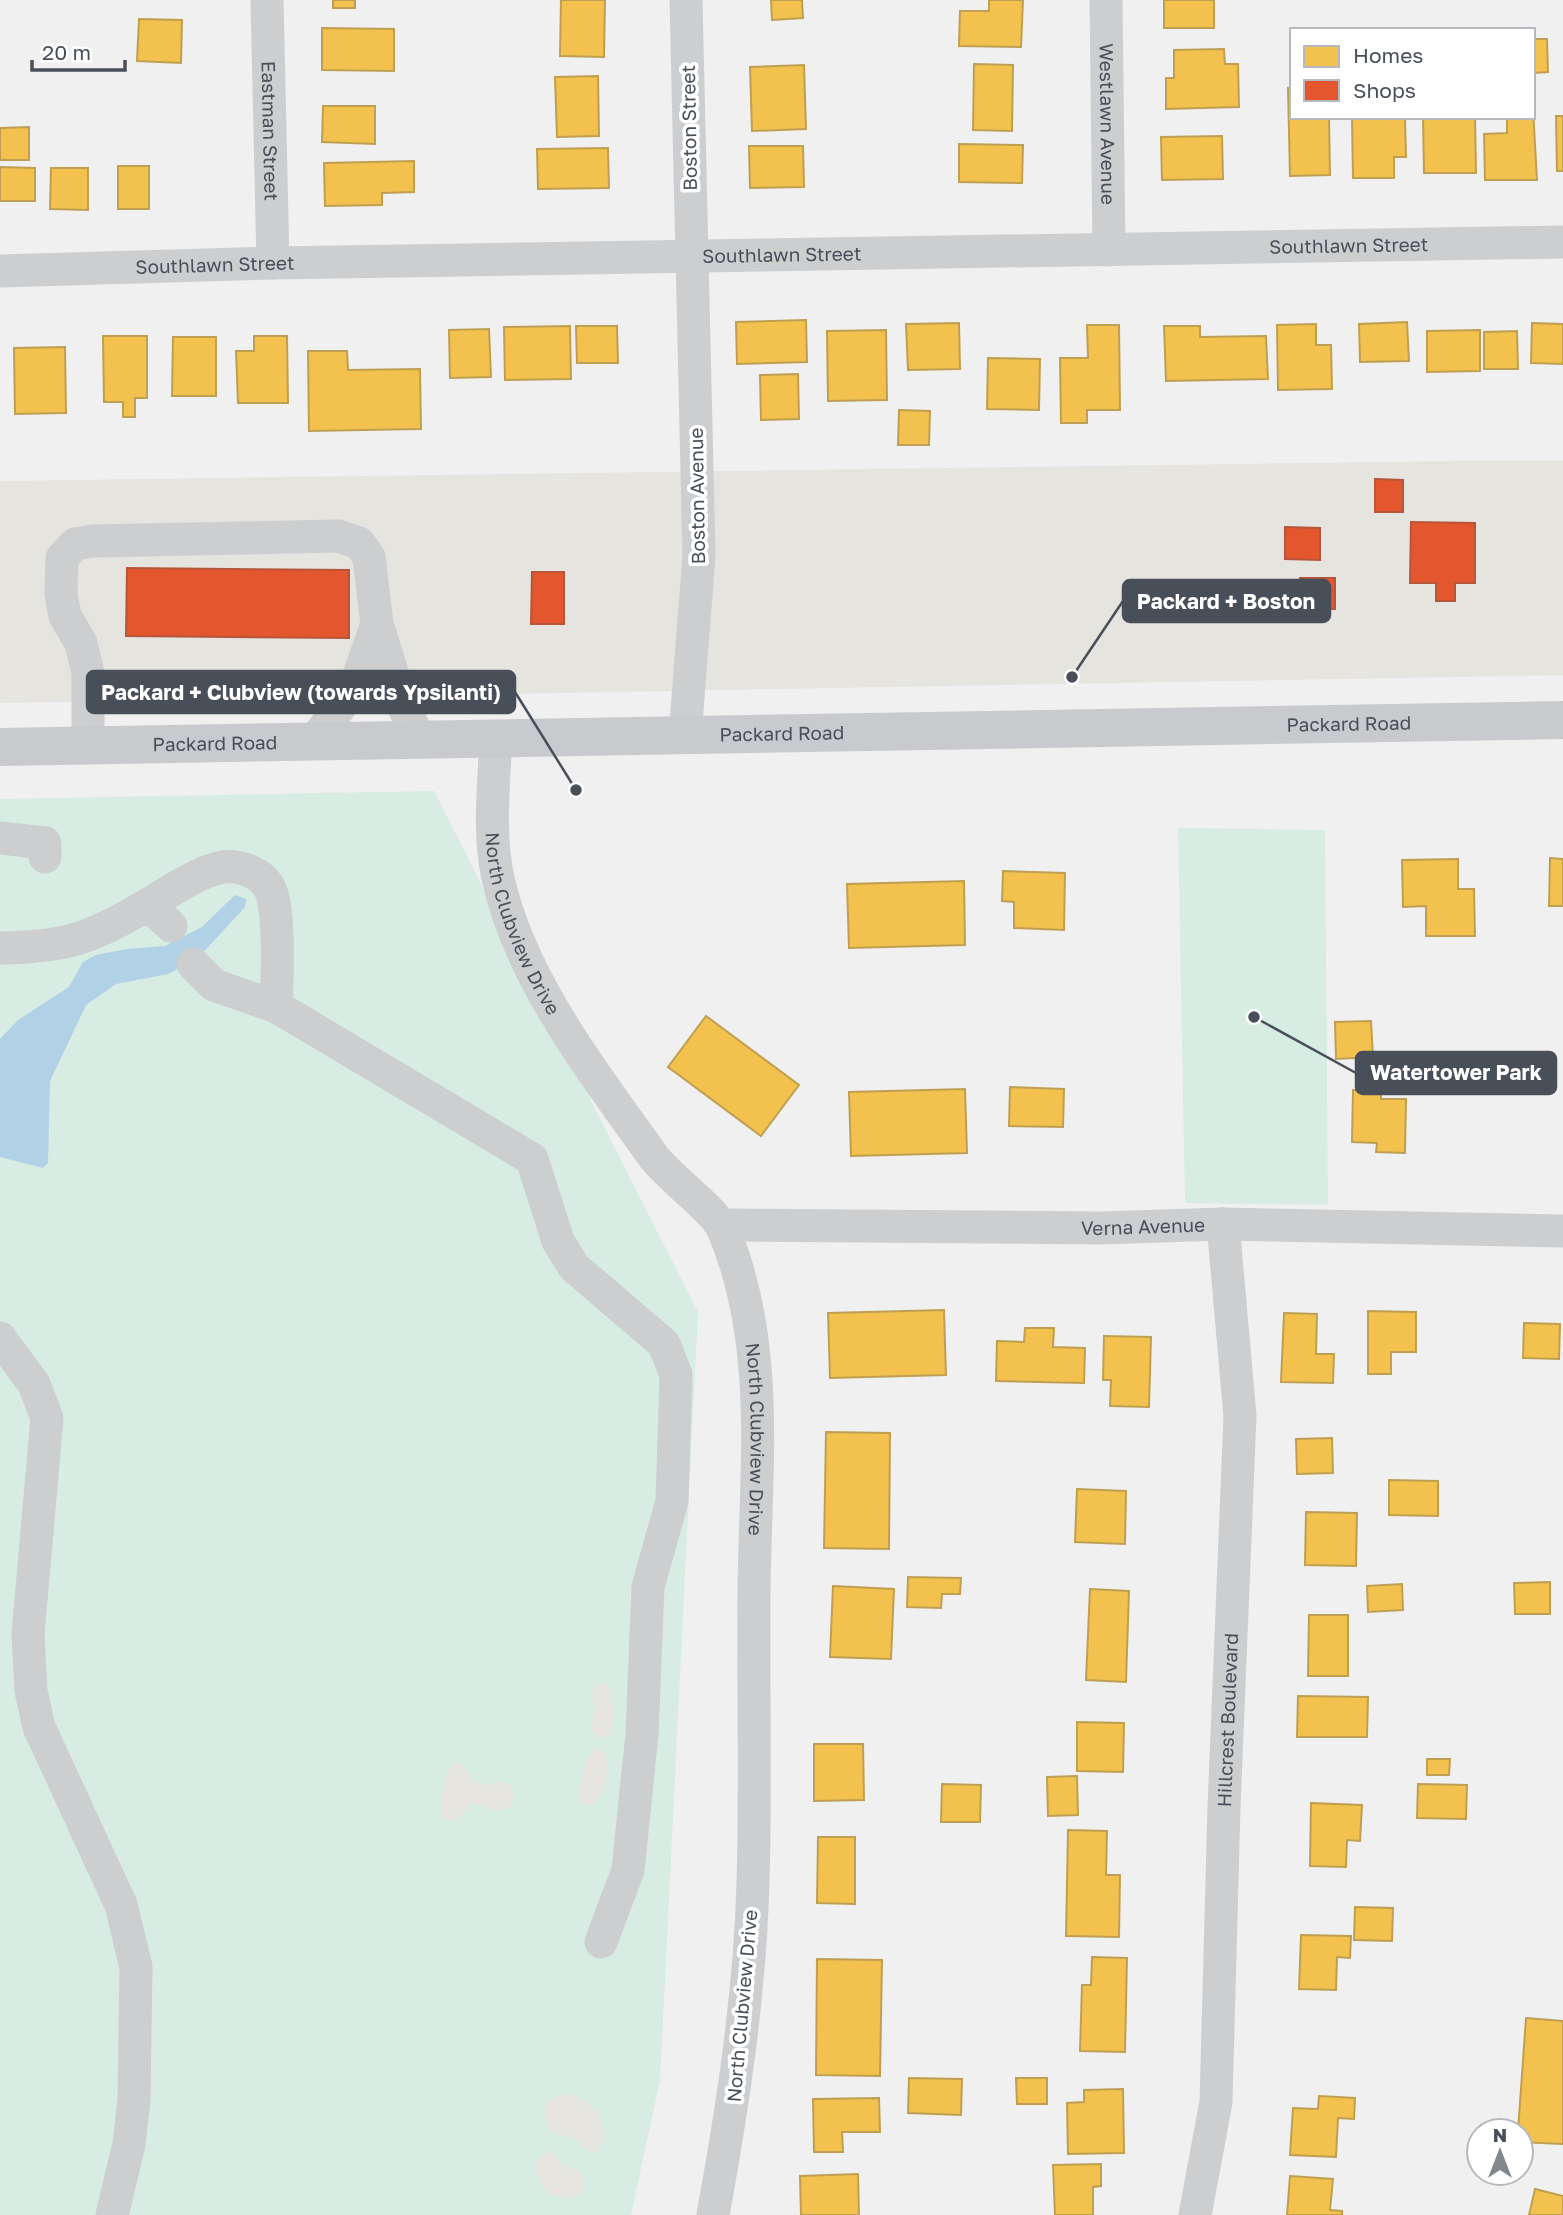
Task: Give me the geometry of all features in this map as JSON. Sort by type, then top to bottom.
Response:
[{"type":"main road","name":"Packard Road","points":[[0,747],[1563,720]]},
{"type":"street","name":"Eastman Street","points":[[267,0],[273,263]]},
{"type":"street","name":"Boston Street","points":[[686,0],[691,256]]},
{"type":"street","name":"Westlawn Avenue","points":[[1106,0],[1109,250]]},
{"type":"street","name":"Southlawn Street","points":[[0,271],[273,263],[1563,242]]},
{"type":"street","name":"Boston Avenue","points":[[685,736],[699,556],[691,256]]},
{"type":"street","points":[[88,747],[88,673],[81,643],[65,616],[61,594],[62,558],[75,544],[339,536],[359,544],[369,557],[377,624],[402,704],[420,740]]},
{"type":"street","points":[[313,742],[354,690],[377,624]]},
{"type":"street","name":"North Clubview Drive","points":[[496,738],[493,834],[498,878],[529,968],[599,1081],[664,1171],[721,1225],[750,1317],[758,1405],[753,1884],[737,2087],[713,2215]]},
{"type":"street","points":[[0,838],[45,843],[45,857]]},
{"type":"street","points":[[0,947],[56,945],[89,936],[217,868],[236,867],[256,874],[269,888],[275,911],[277,1007]]},
{"type":"street","points":[[142,908],[156,912],[171,926]]},
{"type":"street","points":[[193,964],[214,985],[277,1007],[532,1158],[558,1241],[573,1267],[664,1344],[676,1375],[673,1501],[648,1587],[642,1734],[628,1870],[601,1942]]},
{"type":"street","name":"Verna Avenue","points":[[721,1225],[1102,1228],[1223,1224],[1563,1231]]},
{"type":"street","name":"Hillcrest Boulevard","points":[[1195,2215],[1216,2102],[1224,1807],[1240,1416],[1223,1224]]},
{"type":"street","points":[[0,1338],[34,1384],[47,1418],[28,1634],[31,1691],[39,1727],[121,1905],[136,1967],[134,2099],[129,2144],[112,2215]]},
{"type":"shaded area","points":[[1563,461],[1563,675],[0,703],[0,481]]},
{"type":"green space","points":[[434,791],[698,1312],[660,2080],[631,2215],[0,2215],[0,799]]},
{"type":"green space","points":[[1178,828],[1325,830],[1328,1205],[1185,1203]]},
{"type":"sand","points":[[605,1682],[613,1699],[613,1722],[611,1734],[601,1738],[591,1730],[595,1709],[591,1695],[596,1685]]},
{"type":"sand","points":[[597,1748],[605,1753],[607,1773],[603,1788],[593,1806],[581,1803],[580,1790],[585,1764],[592,1751]]},
{"type":"sand","points":[[454,1763],[463,1764],[472,1779],[480,1785],[499,1782],[510,1785],[514,1792],[512,1806],[498,1811],[472,1803],[458,1820],[446,1820],[440,1810],[445,1778]]},
{"type":"sand","points":[[561,2094],[585,2100],[599,2117],[605,2133],[598,2152],[591,2153],[573,2137],[558,2135],[547,2128],[545,2109],[551,2099]]},
{"type":"sand","points":[[553,2151],[561,2164],[580,2171],[584,2184],[582,2192],[574,2197],[554,2195],[544,2189],[537,2179],[535,2165],[544,2152]]},
{"type":"water","points":[[235,895],[246,899],[245,907],[198,958],[168,974],[116,984],[86,1005],[50,1081],[48,1163],[43,1168],[0,1157],[0,1039],[18,1020],[69,987],[83,962],[96,955],[165,946],[202,927]]},
{"type":"building: Homes","points":[[333,0],[355,0],[355,8],[333,8]]},
{"type":"building: Homes","points":[[561,0],[605,0],[604,57],[560,56]]},
{"type":"building: Homes","points":[[771,0],[802,0],[803,18],[772,20]]},
{"type":"building: Homes","points":[[989,0],[1023,0],[1021,47],[959,46],[960,11],[989,11]]},
{"type":"building: Homes","points":[[1164,0],[1214,0],[1214,28],[1164,28]]},
{"type":"building: Homes","points":[[139,19],[182,20],[181,63],[137,61]]},
{"type":"building: Homes","points":[[322,28],[394,29],[394,71],[322,70]]},
{"type":"building: Homes","points":[[1535,39],[1547,39],[1548,72],[1535,73]]},
{"type":"building: Homes","points":[[1224,49],[1225,64],[1238,64],[1239,107],[1166,109],[1166,78],[1174,78],[1174,50]]},
{"type":"building: Homes","points":[[974,64],[1013,65],[1012,131],[973,130]]},
{"type":"building: Homes","points":[[804,65],[806,129],[752,131],[750,67]]},
{"type":"building: Homes","points":[[598,76],[599,136],[557,137],[555,77]]},
{"type":"building: Homes","points":[[1288,88],[1290,119],[1329,119],[1330,175],[1290,176]]},
{"type":"building: Homes","points":[[323,106],[375,106],[375,144],[322,142]]},
{"type":"building: Homes","points":[[1556,116],[1563,116],[1563,171],[1557,171]]},
{"type":"building: Homes","points":[[1352,119],[1405,119],[1406,157],[1394,157],[1394,178],[1353,178]]},
{"type":"building: Homes","points":[[1423,119],[1475,119],[1476,173],[1424,173]]},
{"type":"building: Homes","points":[[1507,119],[1534,119],[1537,180],[1485,180],[1484,134],[1507,133]]},
{"type":"building: Homes","points":[[29,127],[29,160],[0,160],[0,128]]},
{"type":"building: Homes","points":[[1222,136],[1223,179],[1162,180],[1161,137]]},
{"type":"building: Homes","points":[[959,144],[1023,145],[1022,183],[959,182]]},
{"type":"building: Homes","points":[[749,146],[803,146],[804,187],[750,188]]},
{"type":"building: Homes","points":[[608,148],[609,188],[538,189],[537,149]]},
{"type":"building: Homes","points":[[414,161],[414,192],[382,193],[382,205],[325,206],[324,163]]},
{"type":"building: Homes","points":[[118,166],[149,166],[149,209],[118,209]]},
{"type":"building: Homes","points":[[0,167],[35,168],[35,201],[0,201]]},
{"type":"building: Homes","points":[[51,168],[88,168],[88,210],[50,209]]},
{"type":"building: Homes","points":[[806,320],[807,362],[737,364],[736,322]]},
{"type":"building: Homes","points":[[1407,322],[1409,361],[1360,362],[1359,324]]},
{"type":"building: Homes","points":[[959,323],[960,369],[908,370],[906,324]]},
{"type":"building: Homes","points":[[1532,323],[1563,324],[1563,364],[1531,363]]},
{"type":"building: Homes","points":[[1316,324],[1316,345],[1331,345],[1332,389],[1278,390],[1277,325]]},
{"type":"building: Homes","points":[[1087,325],[1119,325],[1120,410],[1087,410],[1087,423],[1061,423],[1060,358],[1088,358]]},
{"type":"building: Homes","points":[[570,326],[571,379],[505,380],[504,327]]},
{"type":"building: Homes","points":[[576,326],[617,326],[618,363],[577,363]]},
{"type":"building: Homes","points":[[1164,326],[1200,326],[1200,337],[1266,336],[1268,379],[1166,381]]},
{"type":"building: Homes","points":[[489,329],[491,377],[450,378],[449,330]]},
{"type":"building: Homes","points":[[886,330],[887,400],[828,401],[827,331]]},
{"type":"building: Homes","points":[[1480,330],[1480,371],[1427,372],[1427,331]]},
{"type":"building: Homes","points":[[1517,331],[1518,369],[1484,369],[1484,332]]},
{"type":"building: Homes","points":[[103,336],[147,336],[147,398],[135,398],[135,417],[123,417],[123,402],[104,402]]},
{"type":"building: Homes","points":[[254,336],[287,336],[288,403],[238,403],[236,351],[254,351]]},
{"type":"building: Homes","points":[[173,337],[216,337],[216,396],[172,396]]},
{"type":"building: Homes","points":[[65,347],[66,413],[15,414],[14,348]]},
{"type":"building: Homes","points":[[308,351],[347,351],[348,370],[420,369],[421,429],[309,431]]},
{"type":"building: Homes","points":[[988,358],[1040,359],[1039,410],[987,409]]},
{"type":"building: Homes","points":[[798,374],[799,419],[761,420],[760,375]]},
{"type":"building: Homes","points":[[899,410],[930,411],[929,445],[898,445]]},
{"type":"building: Homes","points":[[1550,858],[1563,859],[1563,906],[1549,906]]},
{"type":"building: Homes","points":[[1458,859],[1458,889],[1474,889],[1475,936],[1426,936],[1426,906],[1403,907],[1402,860]]},
{"type":"building: Homes","points":[[1003,871],[1065,873],[1064,930],[1014,928],[1014,902],[1002,901]]},
{"type":"building: Homes","points":[[964,881],[965,945],[849,948],[847,884]]},
{"type":"building: Homes","points":[[706,1016],[799,1085],[761,1136],[668,1067]]},
{"type":"building: Homes","points":[[1371,1021],[1373,1057],[1336,1059],[1335,1022]]},
{"type":"building: Homes","points":[[1010,1087],[1064,1089],[1063,1127],[1009,1126]]},
{"type":"building: Homes","points":[[965,1089],[967,1153],[851,1156],[849,1092]]},
{"type":"building: Homes","points":[[1353,1090],[1381,1091],[1381,1099],[1406,1099],[1405,1153],[1376,1152],[1377,1143],[1352,1142]]},
{"type":"building: Homes","points":[[944,1310],[946,1375],[830,1378],[828,1313]]},
{"type":"building: Homes","points":[[1368,1311],[1416,1312],[1416,1352],[1391,1352],[1391,1374],[1368,1374]]},
{"type":"building: Homes","points":[[1284,1313],[1317,1314],[1316,1354],[1334,1354],[1333,1383],[1281,1382]]},
{"type":"building: Homes","points":[[1524,1323],[1560,1324],[1559,1359],[1523,1358]]},
{"type":"building: Homes","points":[[1025,1328],[1054,1328],[1053,1347],[1085,1348],[1084,1383],[996,1381],[997,1341],[1024,1342]]},
{"type":"building: Homes","points":[[1104,1336],[1151,1337],[1149,1407],[1110,1406],[1111,1380],[1103,1380]]},
{"type":"building: Homes","points":[[826,1432],[890,1433],[889,1549],[824,1548]]},
{"type":"building: Homes","points":[[1332,1438],[1333,1473],[1297,1474],[1296,1439]]},
{"type":"building: Homes","points":[[1389,1480],[1438,1481],[1438,1516],[1389,1515]]},
{"type":"building: Homes","points":[[1077,1489],[1126,1491],[1125,1544],[1075,1542]]},
{"type":"building: Homes","points":[[1306,1512],[1357,1513],[1356,1566],[1305,1565]]},
{"type":"building: Homes","points":[[908,1577],[961,1578],[960,1594],[942,1594],[941,1608],[907,1607]]},
{"type":"building: Homes","points":[[1550,1582],[1550,1614],[1515,1614],[1514,1583]]},
{"type":"building: Homes","points":[[1402,1584],[1403,1610],[1368,1612],[1367,1586]]},
{"type":"building: Homes","points":[[833,1586],[894,1589],[891,1659],[830,1657]]},
{"type":"building: Homes","points":[[1090,1589],[1129,1591],[1126,1682],[1086,1680]]},
{"type":"building: Homes","points":[[1309,1615],[1348,1615],[1348,1676],[1308,1676]]},
{"type":"building: Homes","points":[[1298,1696],[1368,1697],[1367,1737],[1297,1737]]},
{"type":"building: Homes","points":[[1077,1722],[1124,1723],[1123,1772],[1077,1771]]},
{"type":"building: Homes","points":[[814,1744],[863,1744],[864,1800],[814,1801]]},
{"type":"building: Homes","points":[[1427,1759],[1450,1759],[1449,1775],[1427,1775]]},
{"type":"building: Homes","points":[[1077,1776],[1078,1815],[1048,1816],[1047,1777]]},
{"type":"building: Homes","points":[[942,1784],[981,1785],[980,1822],[941,1822]]},
{"type":"building: Homes","points":[[1418,1784],[1467,1785],[1466,1819],[1417,1818]]},
{"type":"building: Homes","points":[[1311,1803],[1362,1805],[1360,1841],[1347,1840],[1346,1867],[1310,1866]]},
{"type":"building: Homes","points":[[1068,1830],[1107,1831],[1106,1875],[1120,1875],[1119,1937],[1066,1936]]},
{"type":"building: Homes","points":[[818,1837],[855,1837],[855,1904],[817,1903]]},
{"type":"building: Homes","points":[[1355,1907],[1393,1908],[1392,1941],[1354,1940]]},
{"type":"building: Homes","points":[[1301,1935],[1351,1936],[1350,1958],[1337,1957],[1336,1990],[1299,1989]]},
{"type":"building: Homes","points":[[1092,1957],[1127,1958],[1125,2052],[1080,2051],[1082,1985],[1091,1985]]},
{"type":"building: Homes","points":[[817,1959],[882,1960],[880,2076],[816,2075]]},
{"type":"building: Homes","points":[[1526,2018],[1563,2021],[1563,2144],[1535,2143],[1535,2117],[1519,2117]]},
{"type":"building: Homes","points":[[909,2078],[962,2079],[961,2115],[908,2113]]},
{"type":"building: Homes","points":[[1016,2078],[1047,2078],[1047,2104],[1017,2104]]},
{"type":"building: Homes","points":[[1123,2089],[1124,2153],[1068,2154],[1067,2103],[1084,2102],[1084,2090]]},
{"type":"building: Homes","points":[[1319,2096],[1355,2098],[1354,2119],[1338,2118],[1336,2157],[1290,2155],[1293,2108],[1318,2109]]},
{"type":"building: Homes","points":[[879,2098],[880,2132],[842,2132],[843,2152],[814,2152],[813,2099]]},
{"type":"building: Homes","points":[[1101,2164],[1101,2186],[1093,2187],[1093,2215],[1055,2215],[1053,2165]]},
{"type":"building: Homes","points":[[858,2174],[859,2215],[801,2215],[800,2176]]},
{"type":"building: Homes","points":[[1290,2176],[1333,2179],[1330,2210],[1342,2211],[1342,2215],[1287,2215]]},
{"type":"building: Homes","points":[[1535,2189],[1563,2196],[1563,2215],[1529,2215]]},
{"type":"building: Shops","points":[[1375,479],[1403,480],[1403,512],[1375,512]]},
{"type":"building: Shops","points":[[1411,522],[1475,523],[1475,583],[1455,583],[1455,601],[1436,601],[1436,583],[1410,583]]},
{"type":"building: Shops","points":[[1285,527],[1320,528],[1320,560],[1285,559]]},
{"type":"building: Shops","points":[[127,568],[349,570],[349,638],[126,636]]},
{"type":"building: Shops","points":[[532,572],[564,572],[564,624],[531,624]]},
{"type":"building: Shops","points":[[1300,578],[1335,578],[1335,609],[1300,608]]},
{"type":"place","name":"Packard + Boston","points":[[1072,677]]},
{"type":"place","name":"Packard + Clubview (towards Ypsilanti)","points":[[576,790]]},
{"type":"place","name":"Watertower Park","points":[[1254,1017]]}]
